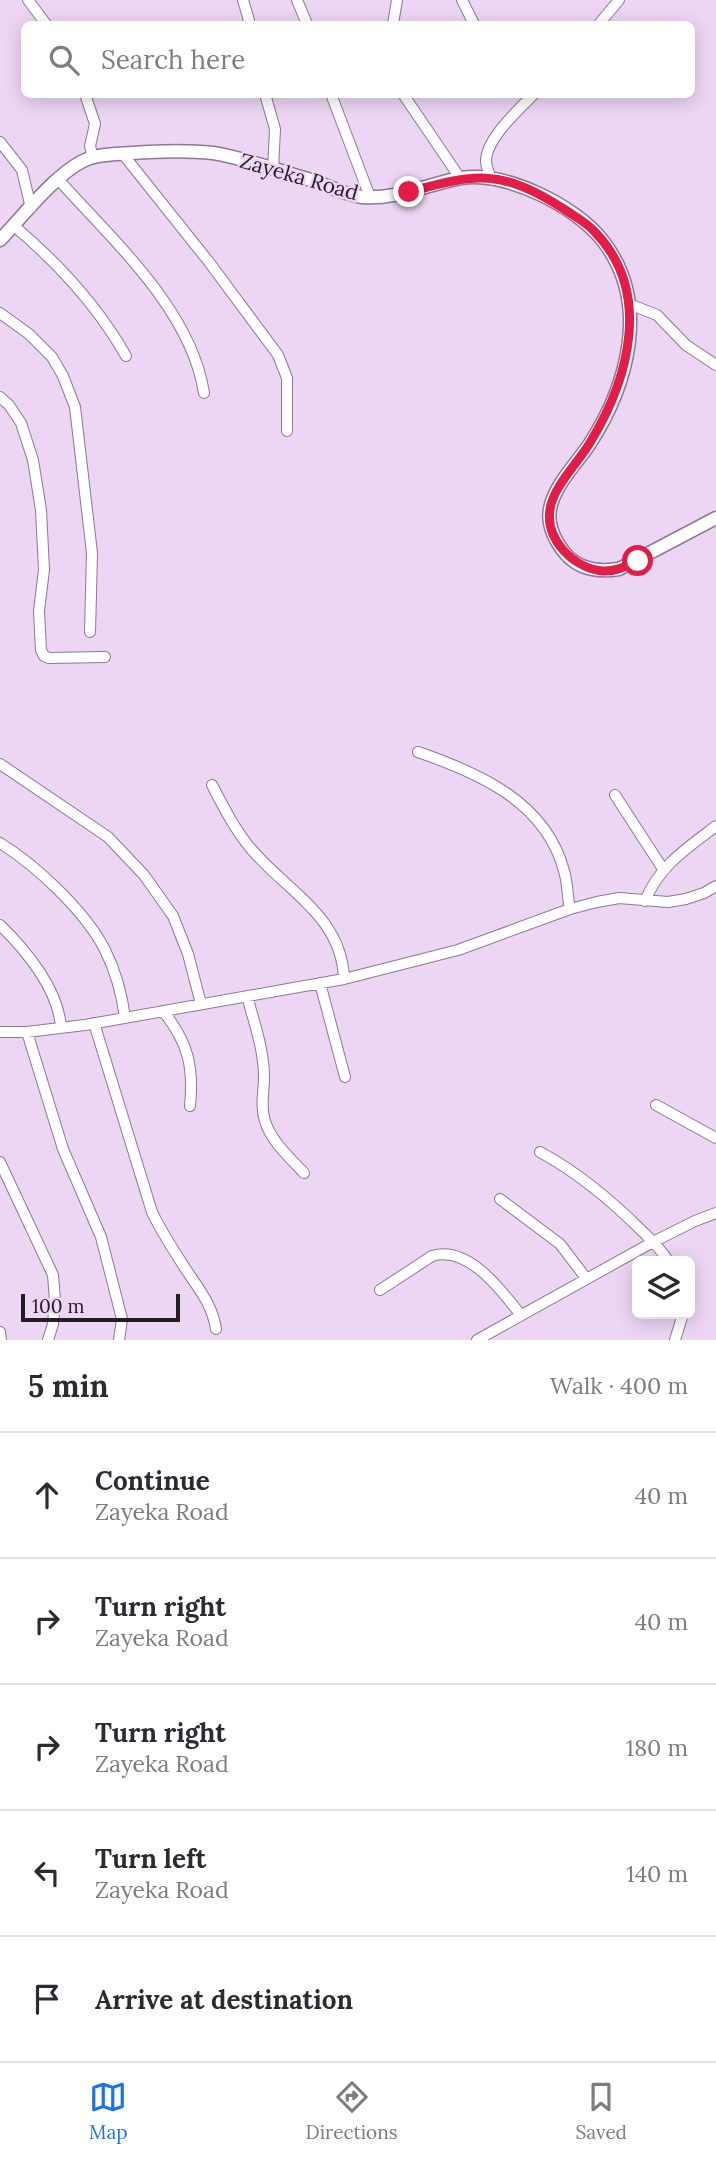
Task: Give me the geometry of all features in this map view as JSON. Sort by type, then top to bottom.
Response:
[{"type":"street","points":[[28,0],[44,21]]},
{"type":"street","points":[[243,0],[249,21]]},
{"type":"street","points":[[297,0],[306,21]]},
{"type":"street","points":[[394,21],[397,0]]},
{"type":"street","points":[[462,0],[472,21]]},
{"type":"street","points":[[602,21],[620,0]]},
{"type":"street","points":[[86,98],[95,124],[90,146],[93,157]]},
{"type":"street","points":[[266,98],[275,130],[273,170]]},
{"type":"street","points":[[333,98],[370,197]]},
{"type":"street","points":[[406,98],[460,178]]},
{"type":"street","points":[[490,177],[486,162],[488,151],[523,99]]},
{"type":"street","points":[[0,142],[22,170],[31,208]]},
{"type":"street","points":[[122,153],[209,262],[278,355],[287,378],[287,431]]},
{"type":"street","name":"Zayeka Road","points":[[0,240],[69,168],[93,157],[122,153],[214,153],[360,197],[397,195],[460,178],[490,177],[512,183],[548,198],[593,229],[618,264],[629,304],[628,352],[621,381],[603,423],[550,507],[551,528],[557,542],[574,562],[604,572],[638,561],[716,518]]},
{"type":"street","points":[[58,179],[159,293],[190,346],[201,372],[204,393]]},
{"type":"street","points":[[14,226],[44,251],[83,293],[112,331],[126,356]]},
{"type":"street","points":[[629,304],[657,315],[686,345],[716,365]]},
{"type":"street","points":[[0,313],[29,334],[52,357],[75,407],[92,553],[90,632]]},
{"type":"street","points":[[0,397],[21,423],[33,460],[41,510],[44,570],[39,611],[41,650],[44,656],[49,657],[105,657]]},
{"type":"street","points":[[418,752],[453,765],[512,795],[541,823],[554,843],[565,872],[570,909]]},
{"type":"street","points":[[0,764],[108,836],[144,875],[173,915],[188,954],[201,1004]]},
{"type":"street","points":[[212,785],[233,826],[253,852],[331,930],[344,959],[344,979]]},
{"type":"street","points":[[615,795],[663,869]]},
{"type":"street","points":[[645,901],[663,869],[716,826]]},
{"type":"street","points":[[0,843],[18,854],[76,908],[104,948],[121,993],[125,1017]]},
{"type":"street","points":[[0,1032],[27,1032],[94,1023],[344,979],[458,950],[570,909],[619,898],[668,902],[686,900],[716,886]]},
{"type":"street","points":[[0,925],[41,976],[57,1007],[61,1028]]},
{"type":"street","points":[[320,983],[345,1077]]},
{"type":"street","points":[[247,996],[260,1048],[264,1076],[262,1102],[265,1122],[279,1146],[304,1174]]},
{"type":"street","points":[[163,1011],[176,1027],[190,1061],[190,1106]]},
{"type":"street","points":[[94,1023],[152,1212],[163,1234],[206,1298],[216,1329]]},
{"type":"street","points":[[27,1032],[63,1149],[101,1237],[122,1319],[119,1340]]},
{"type":"street","points":[[656,1105],[716,1138]]},
{"type":"street","points":[[540,1152],[569,1167],[620,1208],[664,1256]]},
{"type":"street","points":[[0,1162],[53,1275],[55,1300],[53,1324],[48,1340]]},
{"type":"street","points":[[500,1199],[560,1244],[586,1278]]},
{"type":"street","points":[[477,1340],[653,1242],[716,1213]]},
{"type":"street","points":[[380,1290],[432,1256],[441,1253],[471,1264],[491,1279],[520,1314]]},
{"type":"street","points":[[675,1340],[681,1319]]},
{"type":"street","points":[[0,1332],[1,1340]]},
{"type":"route","points":[[409,192],[470,177],[490,177],[512,183],[548,198],[576,216],[593,229],[611,252],[621,271],[629,298],[628,352],[621,381],[608,413],[550,507],[551,528],[557,542],[574,562],[583,567],[604,572],[638,561]]}]
